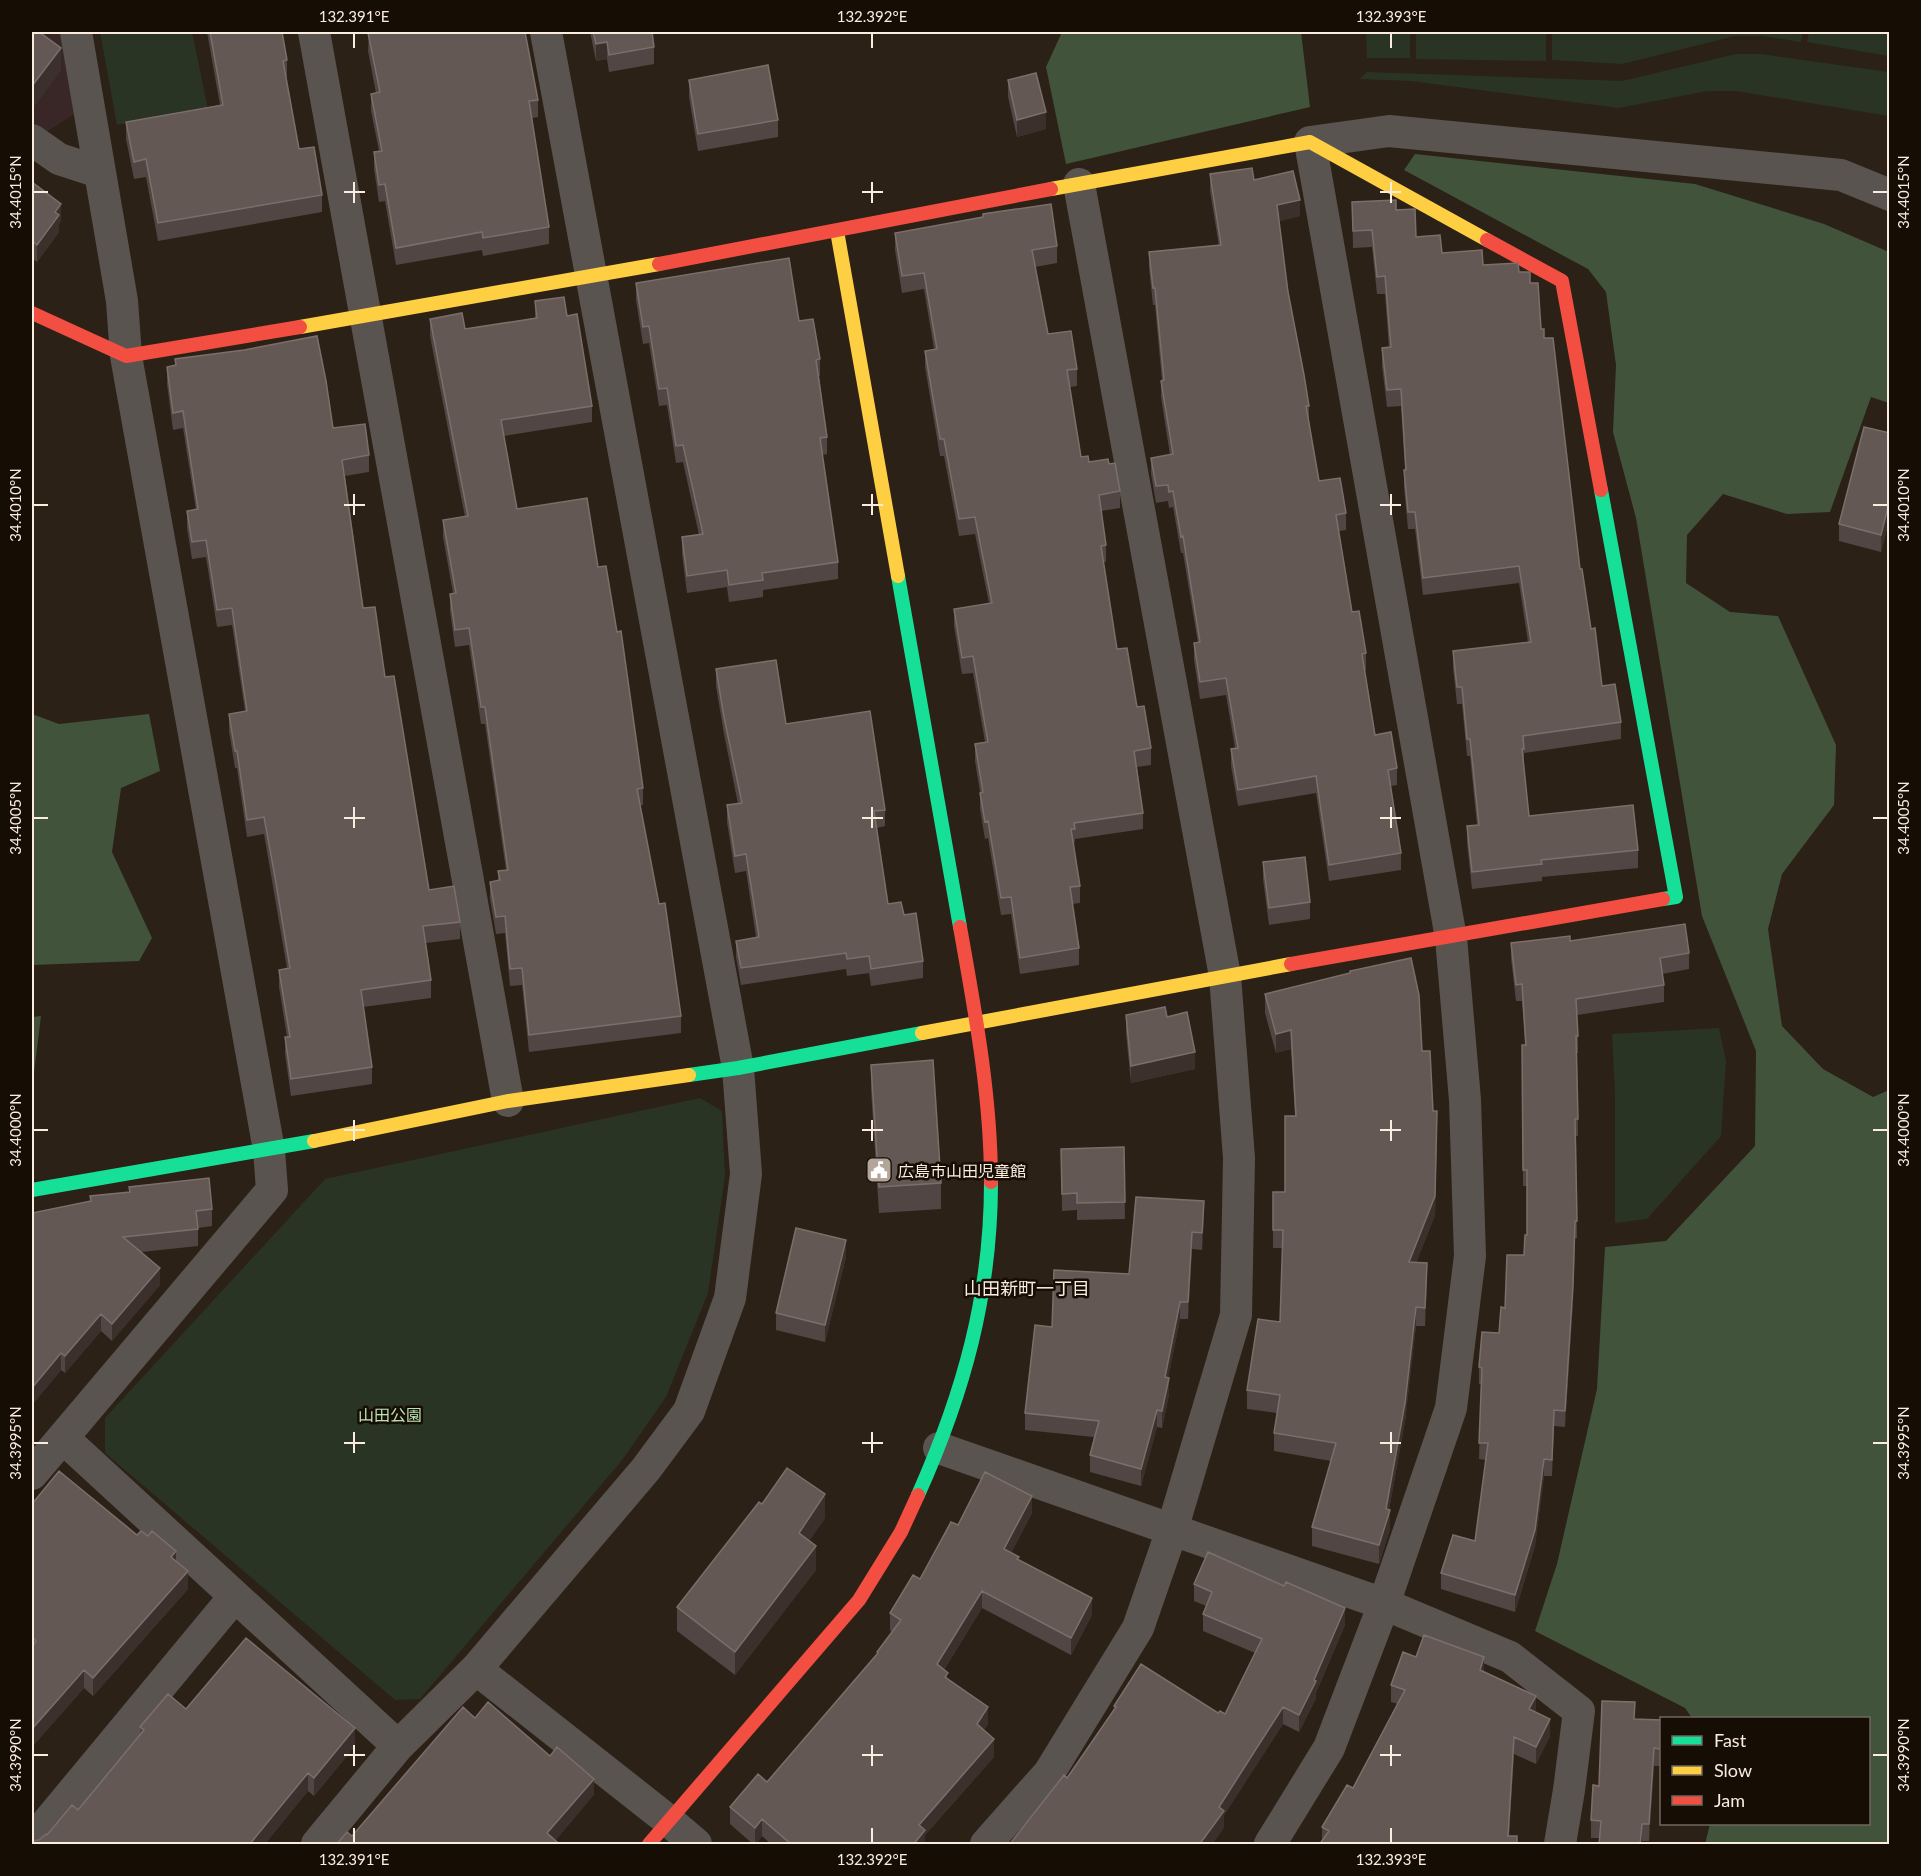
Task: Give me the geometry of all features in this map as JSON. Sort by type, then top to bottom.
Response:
[{"type":"street","points":[[32,1474],[273,1190],[269,1150],[126,356],[122,301],[76,32]]},
{"type":"street","points":[[314,32],[508,1101]]},
{"type":"street","points":[[317,1845],[398,1746],[476,1669],[645,1469],[689,1411],[730,1298],[746,1174],[738,1068],[546,32]]},
{"type":"street","points":[[32,313],[126,356],[593,278],[1079,184],[1310,142],[1389,131],[1841,175],[1890,195]]},
{"type":"street","points":[[32,140],[59,159],[99,172]]},
{"type":"street","points":[[1270,1845],[1329,1748],[1384,1604],[1451,1408],[1470,1256],[1465,1100],[1451,938],[1310,142]]},
{"type":"street","points":[[32,1190],[269,1150],[508,1101],[738,1068],[1225,976],[1676,897],[1562,281],[1310,142]]},
{"type":"street","points":[[987,1845],[1049,1773],[1138,1628],[1172,1530],[1236,1315],[1239,1158],[1225,976],[1079,184]]},
{"type":"street","points":[[649,1845],[860,1600],[902,1532],[939,1448],[967,1364],[982,1301],[991,1220],[991,1146],[977,1024],[837,231]]},
{"type":"street","points":[[63,1438],[398,1746]]},
{"type":"street","points":[[939,1448],[1384,1604],[1510,1657],[1579,1711],[1560,1845]]},
{"type":"street","points":[[32,1841],[235,1596]]},
{"type":"street","points":[[476,1669],[669,1821],[696,1845]]},
{"type":"shaded area","points":[[32,32],[61,32],[75,114],[46,132],[32,122]]},
{"type":"green space","points":[[100,32],[192,32],[208,109],[117,125]]},
{"type":"green space","points":[[1062,32],[1301,32],[1310,107],[1066,164],[1046,67]]},
{"type":"green space","points":[[1366,32],[1410,32],[1410,58],[1367,58]]},
{"type":"green space","points":[[1416,32],[1546,32],[1546,61],[1416,59]]},
{"type":"green space","points":[[1552,32],[1803,32],[1801,42],[1763,36],[1735,36],[1622,64],[1552,60]]},
{"type":"green space","points":[[1809,32],[1889,32],[1889,56],[1807,42]]},
{"type":"green space","points":[[1736,54],[1761,54],[1889,72],[1889,116],[1736,91],[1707,91],[1619,108],[1411,81],[1360,79],[1367,72],[1622,81]]},
{"type":"green space","points":[[1415,154],[1695,184],[1824,224],[1889,252],[1889,403],[1871,397],[1830,512],[1787,514],[1723,494],[1687,535],[1686,583],[1730,612],[1778,616],[1836,745],[1834,805],[1782,874],[1768,929],[1782,1026],[1823,1069],[1873,1097],[1889,1090],[1889,1844],[1705,1844],[1710,1825],[1870,1825],[1870,1717],[1691,1717],[1685,1708],[1535,1631],[1557,1564],[1597,1389],[1605,1247],[1666,1241],[1755,1146],[1756,1051],[1702,916],[1636,518],[1613,432],[1616,365],[1606,292],[1588,269],[1404,170]]},
{"type":"green space","points":[[32,714],[59,724],[149,714],[160,771],[121,788],[112,852],[152,938],[139,961],[32,965]]},
{"type":"green space","points":[[41,1016],[32,1089],[32,1017]]},
{"type":"green space","points":[[1719,1028],[1726,1061],[1721,1136],[1647,1219],[1615,1223],[1615,1093],[1612,1034]]},
{"type":"green space","name":"山田公園","points":[[700,1098],[722,1111],[725,1176],[708,1293],[666,1397],[623,1459],[420,1699],[395,1700],[105,1453],[105,1418],[325,1179]]},
{"type":"building","points":[[32,32],[39,32],[61,48],[32,86]]},
{"type":"building","points":[[210,32],[282,32],[287,60],[283,61],[299,149],[314,147],[322,195],[158,223],[146,159],[134,162],[126,122],[223,105]]},
{"type":"building","points":[[525,32],[538,100],[529,101],[549,227],[483,238],[482,232],[396,248],[385,184],[379,185],[374,152],[382,151],[371,94],[380,92],[368,33]]},
{"type":"building","points":[[593,32],[652,32],[654,47],[609,55],[607,42],[596,44]]},
{"type":"building","points":[[768,65],[778,120],[698,134],[689,80]]},
{"type":"building","points":[[1036,73],[1046,112],[1017,120],[1008,80]]},
{"type":"building","points":[[1252,168],[1254,180],[1293,171],[1300,200],[1277,205],[1288,292],[1304,375],[1309,406],[1306,406],[1319,481],[1340,478],[1346,513],[1336,515],[1352,612],[1359,611],[1366,653],[1362,654],[1375,735],[1391,732],[1397,768],[1388,770],[1401,853],[1329,865],[1316,776],[1238,790],[1231,749],[1238,748],[1226,678],[1200,682],[1194,643],[1200,642],[1183,536],[1181,537],[1173,491],[1169,492],[1168,485],[1156,486],[1151,458],[1173,454],[1161,381],[1164,380],[1149,252],[1221,245],[1210,174]]},
{"type":"building","points":[[32,182],[61,204],[55,212],[59,215],[37,245],[32,241]]},
{"type":"building","points":[[1396,200],[1396,210],[1415,209],[1416,237],[1440,235],[1442,253],[1482,250],[1483,265],[1518,263],[1519,272],[1530,272],[1530,283],[1538,283],[1541,329],[1544,329],[1544,338],[1553,338],[1580,569],[1582,569],[1591,629],[1595,628],[1602,686],[1615,684],[1621,722],[1523,736],[1524,749],[1522,749],[1529,816],[1633,805],[1638,850],[1541,860],[1542,864],[1472,872],[1467,826],[1479,825],[1470,739],[1467,739],[1462,687],[1457,687],[1453,651],[1531,642],[1519,566],[1423,578],[1415,512],[1408,512],[1401,389],[1387,390],[1382,348],[1391,347],[1385,276],[1377,277],[1372,230],[1353,231],[1352,202]]},
{"type":"building","points":[[1051,204],[1057,246],[1032,250],[1048,334],[1071,331],[1077,369],[1067,370],[1081,457],[1088,456],[1089,462],[1108,459],[1109,464],[1115,463],[1120,491],[1099,495],[1106,545],[1101,546],[1117,649],[1127,648],[1137,707],[1144,706],[1151,748],[1134,751],[1143,813],[1074,823],[1075,829],[1071,829],[1080,886],[1070,887],[1079,948],[1020,958],[1011,897],[1001,898],[988,821],[985,822],[980,793],[983,792],[975,744],[988,742],[973,656],[962,658],[954,609],[992,603],[975,517],[959,519],[944,439],[940,439],[925,351],[937,349],[924,273],[902,276],[895,233],[983,217],[983,214]]},
{"type":"building","points":[[789,258],[799,321],[813,319],[820,359],[816,360],[827,437],[820,438],[838,562],[762,573],[763,580],[729,585],[727,570],[687,576],[682,537],[703,534],[683,445],[676,446],[667,388],[659,389],[649,326],[643,327],[636,283]]},
{"type":"building","points":[[564,297],[567,316],[577,314],[592,406],[501,420],[517,509],[587,498],[598,567],[606,566],[617,632],[621,631],[643,788],[637,789],[659,904],[665,903],[681,1016],[529,1035],[522,968],[510,969],[505,916],[496,917],[490,882],[500,880],[498,871],[508,870],[485,707],[481,707],[469,628],[455,630],[450,594],[456,593],[443,520],[468,516],[430,319],[462,313],[465,329],[537,318],[535,301]]},
{"type":"building","points":[[317,336],[333,428],[365,424],[369,455],[342,460],[363,608],[375,607],[385,677],[394,676],[429,890],[454,886],[460,922],[423,926],[431,980],[361,990],[372,1067],[291,1079],[285,1037],[290,1037],[279,970],[290,968],[275,877],[264,817],[247,820],[229,714],[247,711],[232,608],[217,610],[206,540],[192,542],[187,511],[198,509],[183,411],[173,413],[167,367],[176,365],[175,359],[244,350]]},
{"type":"building","points":[[1864,427],[1890,433],[1890,499],[1881,535],[1839,524]]},
{"type":"building","points":[[776,660],[786,724],[870,711],[885,810],[874,811],[888,904],[901,902],[904,915],[916,913],[923,961],[871,969],[869,956],[847,959],[846,953],[741,968],[736,941],[759,937],[746,854],[735,856],[727,805],[742,803],[716,669]]},
{"type":"building","points":[[1305,857],[1310,902],[1269,908],[1263,862]]},
{"type":"building","points":[[1685,924],[1689,953],[1660,958],[1664,985],[1576,999],[1578,1036],[1576,1036],[1578,1119],[1575,1119],[1577,1221],[1575,1221],[1565,1411],[1554,1410],[1552,1460],[1544,1459],[1535,1530],[1515,1595],[1441,1573],[1453,1535],[1475,1541],[1488,1443],[1479,1443],[1482,1368],[1479,1367],[1482,1332],[1499,1333],[1501,1307],[1505,1308],[1507,1255],[1524,1255],[1525,1235],[1527,1235],[1527,1170],[1523,1170],[1522,1045],[1526,1045],[1522,984],[1516,985],[1511,943],[1570,936],[1570,941]]},
{"type":"building","points":[[1411,958],[1419,995],[1422,1051],[1430,1051],[1433,1111],[1437,1111],[1435,1196],[1409,1262],[1427,1263],[1425,1308],[1416,1307],[1405,1403],[1386,1509],[1390,1510],[1379,1545],[1312,1527],[1336,1443],[1274,1433],[1280,1395],[1247,1390],[1258,1319],[1280,1322],[1283,1230],[1273,1230],[1273,1192],[1285,1192],[1285,1116],[1296,1116],[1291,1030],[1276,1034],[1265,994],[1350,973],[1350,971]]},
{"type":"building","points":[[1165,1007],[1167,1017],[1187,1012],[1195,1052],[1131,1066],[1126,1015]]},
{"type":"building","points":[[933,1060],[941,1183],[879,1187],[871,1065]]},
{"type":"building","points":[[1124,1147],[1125,1202],[1077,1203],[1077,1193],[1062,1194],[1061,1149]]},
{"type":"building","points":[[209,1178],[212,1209],[196,1211],[198,1229],[123,1237],[160,1268],[112,1324],[101,1314],[65,1356],[61,1353],[32,1388],[32,1213],[91,1201],[90,1196],[130,1192],[129,1187]]},
{"type":"building","points":[[1136,1197],[1204,1201],[1202,1233],[1192,1232],[1188,1302],[1180,1302],[1165,1377],[1169,1378],[1162,1411],[1157,1410],[1141,1469],[1090,1455],[1099,1421],[1025,1413],[1035,1325],[1052,1327],[1054,1270],[1129,1274]]},
{"type":"building","points":[[796,1228],[846,1240],[825,1325],[776,1313]]},
{"type":"building","points":[[787,1468],[825,1494],[799,1533],[816,1546],[735,1652],[677,1607],[759,1502],[762,1504]]},
{"type":"building","points":[[59,1471],[137,1535],[141,1531],[148,1536],[152,1531],[176,1551],[171,1557],[188,1571],[93,1678],[84,1670],[32,1729],[32,1647],[36,1641],[32,1637],[32,1504]]},
{"type":"building","points":[[985,1472],[1032,1496],[1004,1549],[1019,1557],[1017,1559],[1092,1598],[1071,1638],[982,1591],[937,1664],[948,1673],[945,1677],[988,1707],[977,1724],[994,1739],[919,1825],[925,1830],[913,1845],[792,1845],[762,1819],[755,1828],[730,1807],[758,1774],[767,1782],[878,1653],[901,1620],[890,1613],[913,1575],[920,1579],[951,1522],[958,1525]]},
{"type":"building","points":[[1208,1552],[1284,1586],[1286,1582],[1345,1608],[1314,1680],[1316,1681],[1299,1715],[1283,1707],[1219,1807],[1224,1811],[1199,1845],[1009,1845],[1064,1775],[1067,1778],[1116,1707],[1114,1706],[1141,1664],[1218,1713],[1220,1711],[1225,1714],[1262,1639],[1203,1614],[1212,1592],[1194,1584]]},
{"type":"building","points":[[1424,1635],[1484,1657],[1480,1670],[1536,1696],[1529,1709],[1550,1719],[1536,1747],[1514,1737],[1508,1836],[1517,1836],[1517,1845],[1319,1845],[1329,1831],[1322,1827],[1347,1785],[1353,1788],[1405,1690],[1391,1685],[1403,1652],[1416,1657]]},
{"type":"building","points":[[246,1638],[355,1728],[314,1778],[308,1773],[249,1845],[32,1845],[32,1841],[47,1835],[72,1805],[78,1810],[144,1730],[140,1727],[168,1694],[186,1709]]},
{"type":"building","points":[[1602,1701],[1635,1702],[1634,1719],[1660,1720],[1660,1749],[1654,1748],[1649,1824],[1642,1824],[1640,1845],[1599,1845],[1601,1821],[1591,1820],[1593,1785],[1599,1786]]},
{"type":"building","points":[[488,1702],[550,1756],[557,1747],[594,1779],[547,1833],[557,1842],[556,1845],[336,1845],[347,1832],[352,1836],[463,1707],[475,1718]]},
{"type":"traffic: fast","points":[[1601,490],[1676,897],[1663,899]]},
{"type":"traffic: fast","points":[[898,576],[960,927]]},
{"type":"traffic: fast","points":[[689,1075],[738,1068],[922,1033]]},
{"type":"traffic: fast","points":[[32,1190],[314,1141]]},
{"type":"traffic: fast","points":[[918,1495],[949,1419],[972,1342],[986,1264],[991,1182]]},
{"type":"traffic: slow","points":[[1051,189],[1310,142],[1487,240]]},
{"type":"traffic: slow","points":[[837,231],[898,576]]},
{"type":"traffic: slow","points":[[300,327],[659,264]]},
{"type":"traffic: slow","points":[[922,1033],[1291,964]]},
{"type":"traffic: slow","points":[[314,1141],[508,1101],[689,1075]]},
{"type":"traffic: jam","points":[[659,264],[1051,189]]},
{"type":"traffic: jam","points":[[1487,240],[1562,281],[1601,490]]},
{"type":"traffic: jam","points":[[32,313],[126,356],[300,327]]},
{"type":"traffic: jam","points":[[1291,964],[1663,899]]},
{"type":"traffic: jam","points":[[960,927],[985,1086],[991,1182]]},
{"type":"traffic: jam","points":[[649,1844],[859,1600],[901,1532],[918,1495]]},
{"type":"place","name":"広島市山田児童館","points":[[879,1170]]},
{"type":"district","name":"山田新町一丁目","points":[[1027,1288]]}]
